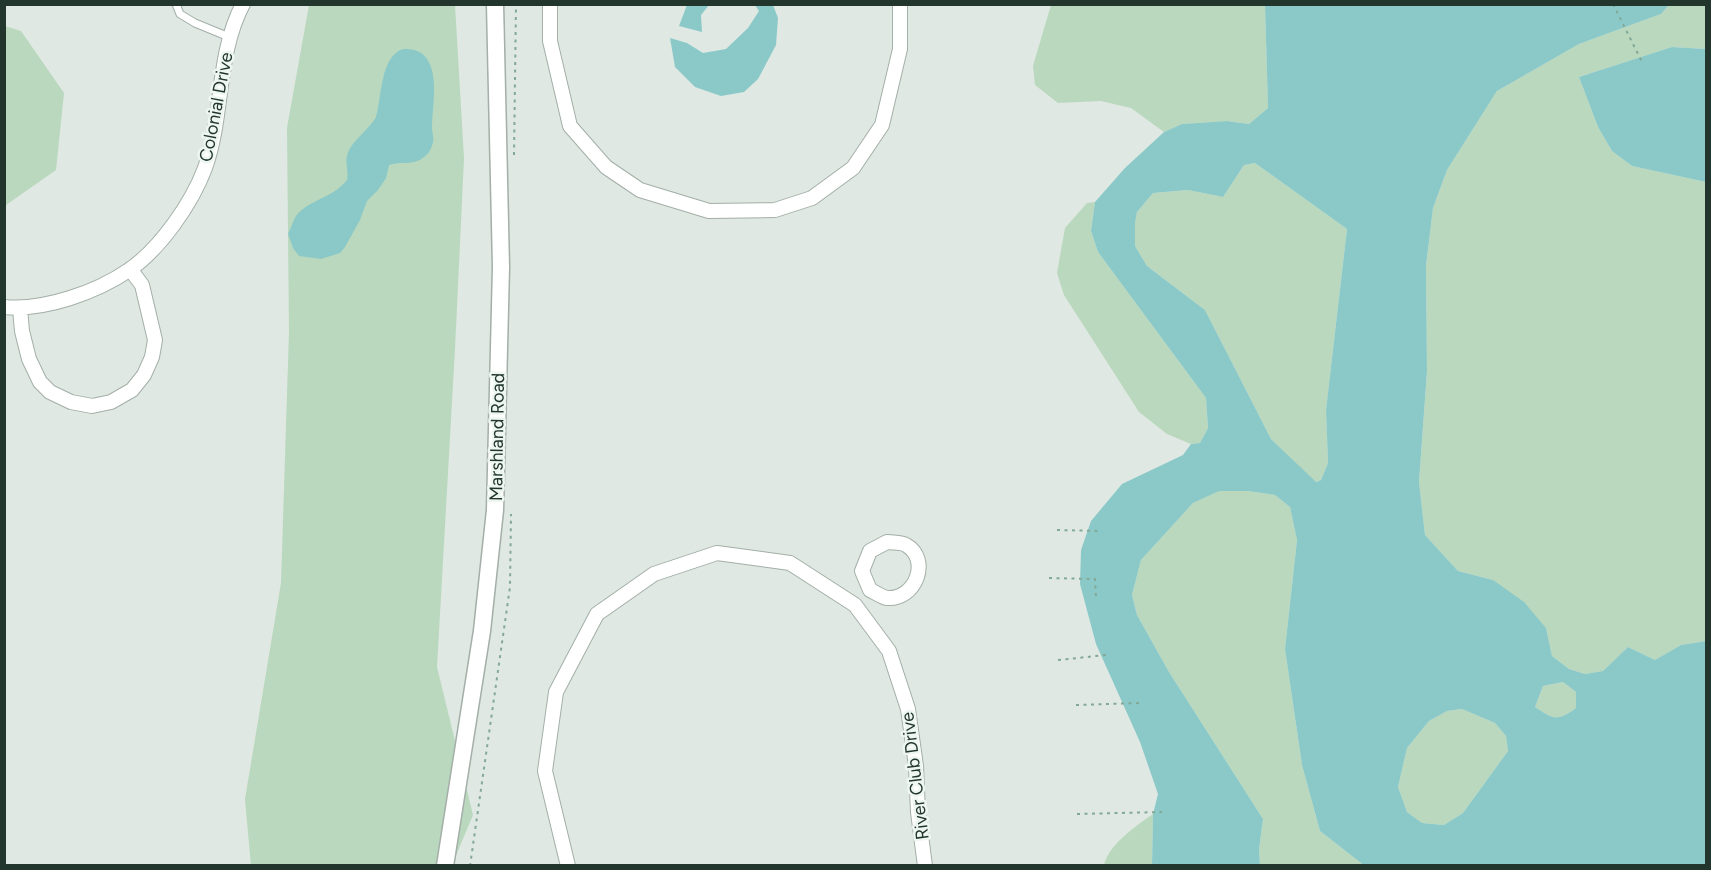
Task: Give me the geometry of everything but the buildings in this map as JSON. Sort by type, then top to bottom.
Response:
[{"type":"street","name":"Colonial Drive","points":[[4,307],[20,309],[79,295],[130,269],[155,246],[175,221],[192,195],[205,168],[214,129],[229,37],[243,4]]},
{"type":"street","name":"Marshland Road","points":[[445,866],[482,631],[495,510],[501,267],[495,4]]},
{"type":"street","points":[[550,4],[550,41],[570,126],[606,167],[640,190],[709,211],[775,210],[812,198],[853,168],[882,125],[900,49],[900,4]]},
{"type":"street","points":[[20,309],[22,331],[29,358],[40,382],[51,392],[71,402],[92,406],[111,402],[132,390],[144,375],[154,349],[155,340],[142,285],[130,269]]},
{"type":"street","points":[[887,542],[901,543],[909,548],[917,558],[919,568],[915,584],[902,596],[885,598],[870,590],[862,571],[870,551],[887,542]]},
{"type":"street","name":"River Club Drive","points":[[568,866],[545,771],[556,692],[597,614],[654,574],[717,553],[790,563],[855,605],[889,651],[908,709],[916,766],[918,812],[925,866]]},
{"type":"street","points":[[855,605],[870,590]]},
{"type":"lane","points":[[176,4],[180,14],[188,19],[229,37]]},
{"type":"path","points":[[1613,4],[1643,64]]},
{"type":"path","points":[[1057,530],[1100,531]]},
{"type":"path","points":[[1048,578],[1095,579],[1096,597]]},
{"type":"path","points":[[1058,660],[1106,655]]},
{"type":"path","points":[[1076,705],[1140,703]]},
{"type":"path","points":[[1077,814],[1162,812]]},
{"type":"green space","points":[[309,5],[455,5],[464,158],[437,667],[473,815],[452,865],[251,866],[245,799],[281,583],[289,332],[287,128]]},
{"type":"green space","points":[[1051,5],[1265,5],[1268,108],[1249,124],[1227,121],[1182,124],[1164,132],[1131,108],[1101,101],[1058,103],[1035,85],[1033,66]]},
{"type":"green space","points":[[1669,5],[1706,5],[1706,49],[1672,47],[1579,77],[1598,127],[1612,151],[1632,166],[1706,182],[1706,641],[1681,645],[1655,660],[1628,647],[1603,671],[1585,674],[1569,669],[1552,656],[1546,628],[1493,580],[1458,571],[1425,535],[1419,482],[1427,371],[1426,266],[1433,208],[1447,170],[1497,91],[1579,44],[1661,14]]},
{"type":"green space","points":[[5,26],[21,31],[64,93],[56,170],[6,205],[4,204]]},
{"type":"green space","points":[[1255,163],[1347,229],[1326,410],[1328,463],[1321,480],[1315,482],[1271,439],[1205,310],[1147,266],[1135,246],[1137,212],[1153,193],[1188,190],[1223,197],[1244,165]]},
{"type":"green space","points":[[1095,202],[1091,231],[1098,252],[1206,398],[1208,428],[1200,443],[1191,444],[1167,434],[1139,412],[1064,295],[1057,273],[1065,228],[1087,203]]},
{"type":"green space","points":[[1218,491],[1248,491],[1275,495],[1290,507],[1297,540],[1285,649],[1302,765],[1320,831],[1362,865],[1260,865],[1259,850],[1263,819],[1169,672],[1137,615],[1132,595],[1141,560],[1193,503]]},
{"type":"green space","points":[[1563,682],[1576,692],[1576,708],[1555,717],[1535,707],[1543,686]]},
{"type":"green space","points":[[1462,709],[1495,723],[1506,736],[1508,751],[1463,813],[1444,825],[1422,823],[1407,812],[1398,787],[1407,748],[1429,721],[1447,711]]},
{"type":"green space","points":[[1153,814],[1152,865],[1104,865],[1117,843]]},
{"type":"water","points":[[687,5],[709,5],[701,15],[702,32],[679,26]]},
{"type":"water","points":[[755,5],[773,5],[778,18],[776,45],[758,79],[744,92],[721,96],[695,87],[675,67],[670,38],[687,43],[703,53],[726,49],[748,28],[759,11]]},
{"type":"water","points":[[1265,5],[1669,5],[1661,14],[1579,44],[1497,91],[1447,170],[1433,208],[1426,266],[1427,371],[1419,482],[1425,535],[1458,571],[1493,580],[1524,602],[1546,628],[1552,656],[1569,669],[1585,674],[1603,671],[1628,647],[1655,660],[1681,645],[1706,641],[1706,865],[1362,865],[1320,831],[1302,765],[1285,649],[1297,540],[1290,507],[1275,495],[1248,491],[1219,491],[1193,503],[1141,560],[1132,595],[1137,615],[1169,672],[1263,819],[1259,850],[1260,865],[1152,865],[1153,814],[1158,794],[1140,742],[1096,644],[1080,584],[1081,550],[1091,521],[1122,484],[1183,455],[1191,444],[1200,443],[1208,428],[1206,398],[1098,252],[1091,231],[1095,202],[1125,168],[1164,132],[1182,124],[1227,121],[1249,124],[1268,108]],"holes":[[[1255,163],[1347,229],[1326,410],[1328,463],[1321,480],[1316,482],[1271,439],[1205,310],[1147,266],[1135,246],[1137,212],[1153,193],[1188,190],[1223,197],[1244,165]],[[1563,682],[1576,692],[1576,708],[1555,717],[1535,707],[1543,686]],[[1462,709],[1495,723],[1506,736],[1508,751],[1463,813],[1444,825],[1422,823],[1407,812],[1398,787],[1407,748],[1429,721],[1447,711]]]},
{"type":"water","points":[[1672,47],[1706,49],[1706,182],[1632,166],[1612,151],[1598,127],[1579,77]]},
{"type":"water","points":[[403,49],[419,52],[431,66],[434,92],[433,140],[430,150],[420,160],[389,165],[386,178],[367,201],[360,220],[340,253],[321,259],[299,256],[288,234],[295,218],[301,210],[335,191],[347,180],[349,151],[376,117],[386,68],[395,53]]}]
